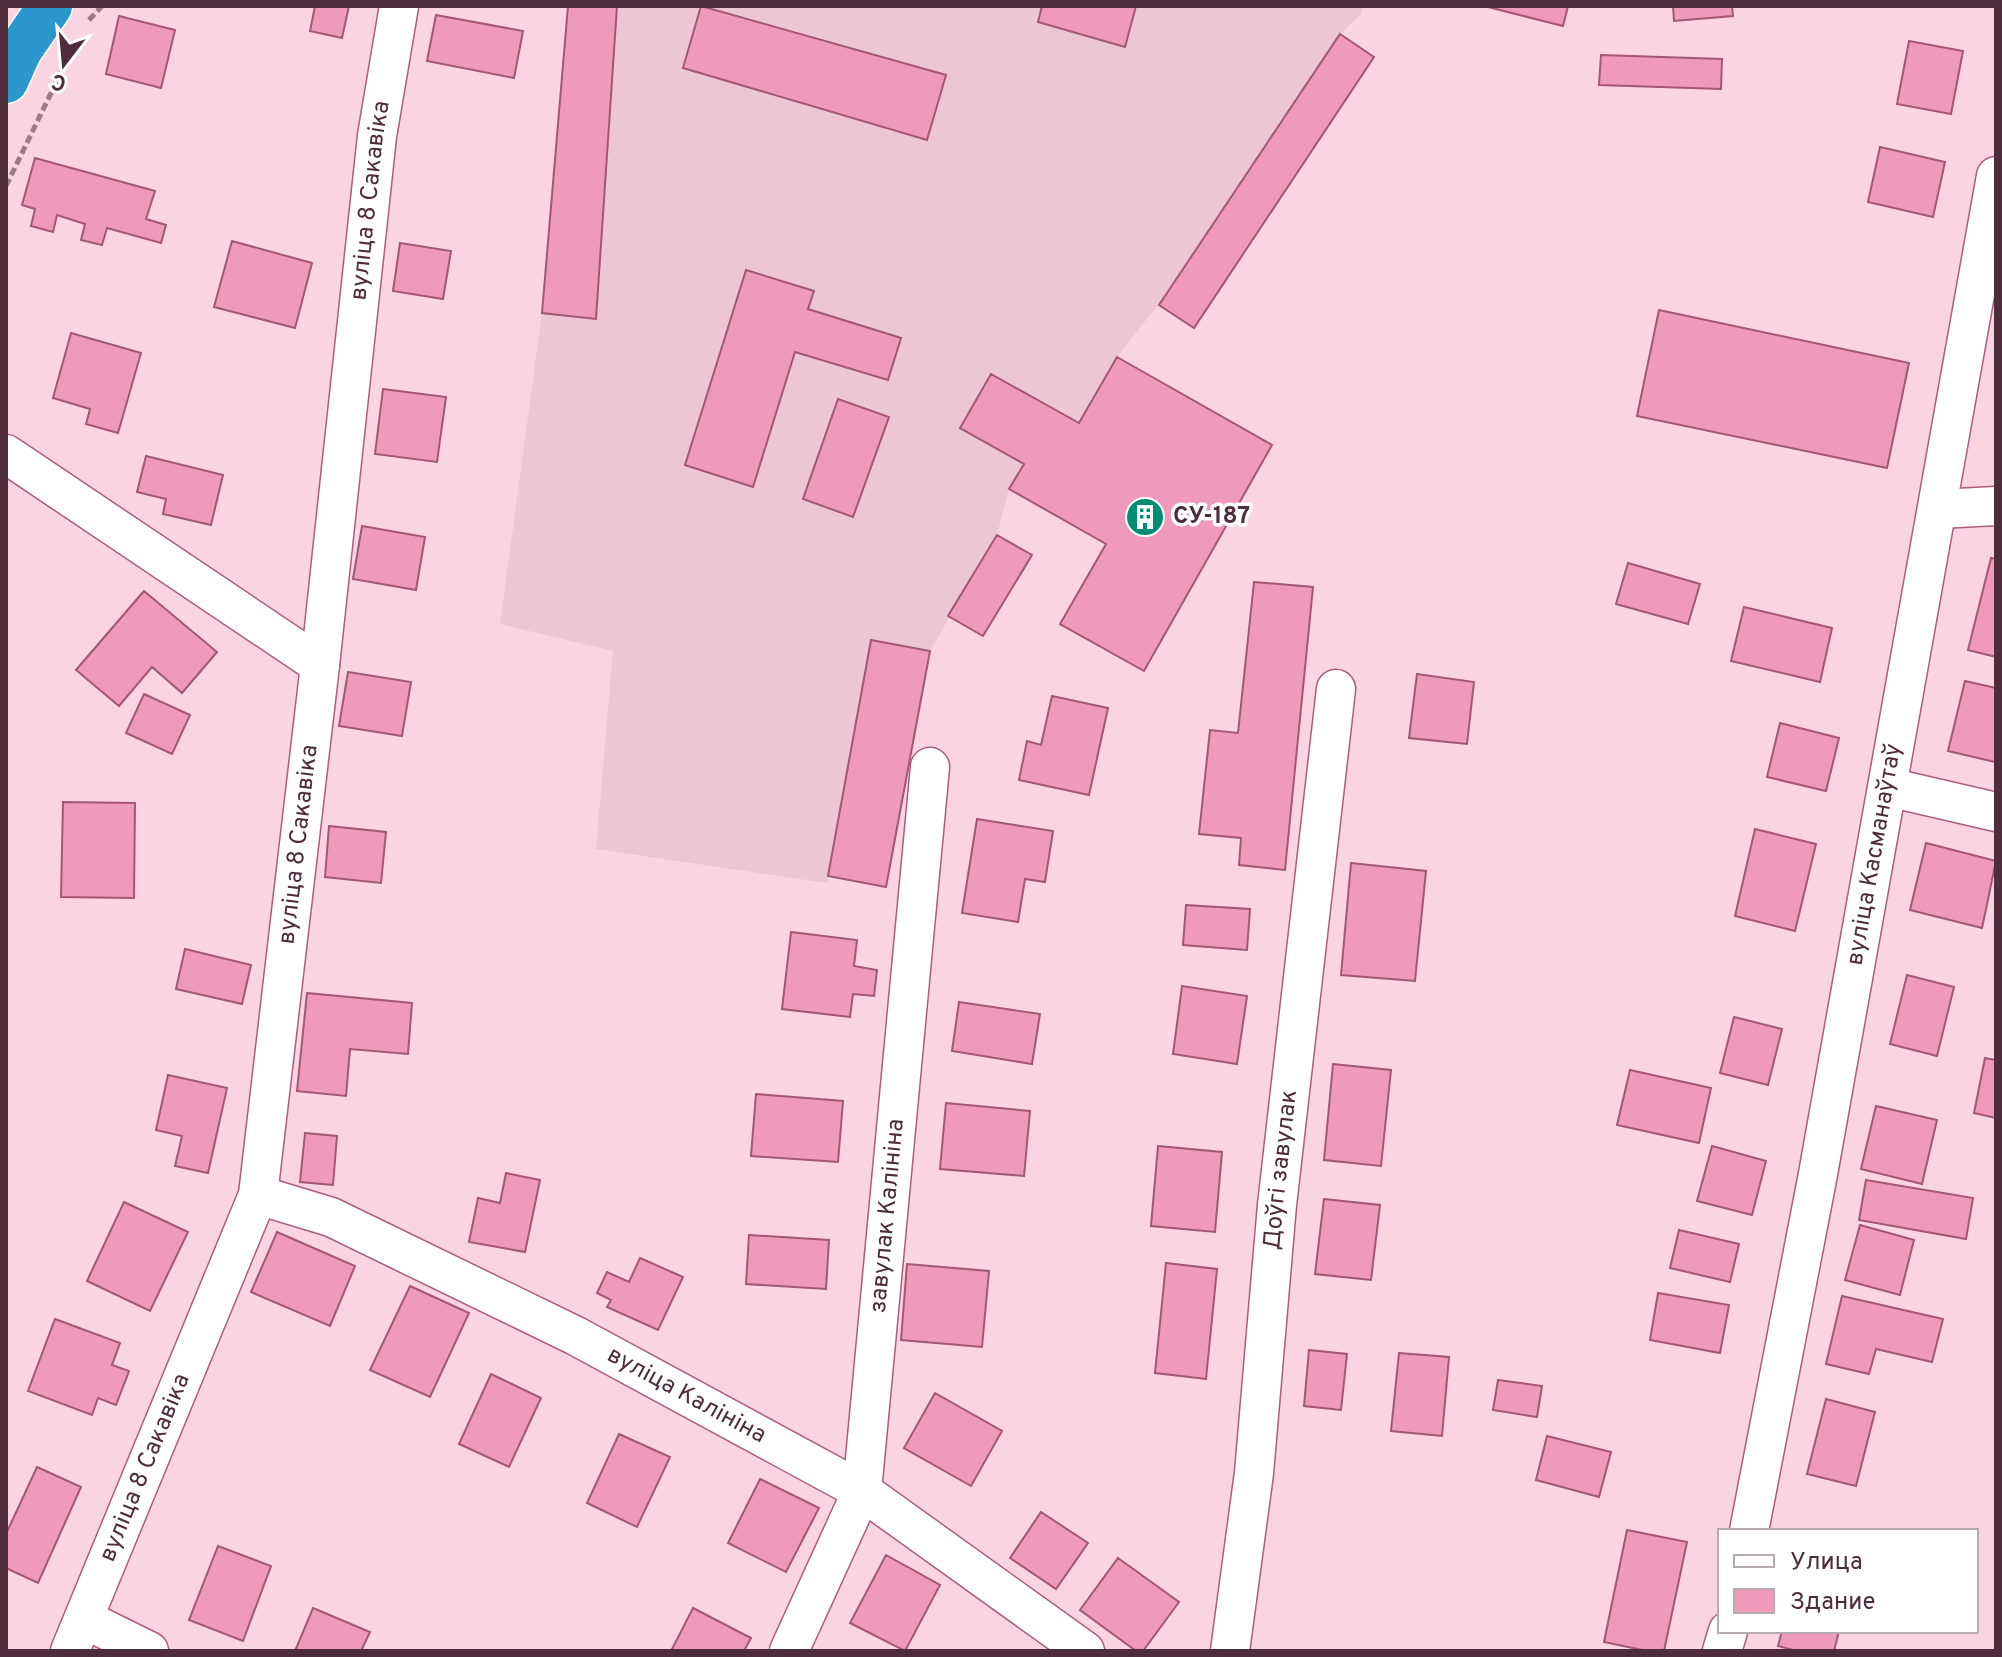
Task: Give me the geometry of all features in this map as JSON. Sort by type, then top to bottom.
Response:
[{"type":"highway","points":[[6,81],[20,50],[69,14]]},
{"type":"street","name":"вуліца 8 Сакавіка","points":[[77,1635],[258,1195],[320,665],[377,136],[399,6]]},
{"type":"street","name":"вуліца Касманаўтаў","points":[[1749,1529],[1818,1174],[1996,176]]},
{"type":"street","points":[[6,454],[320,665]]},
{"type":"street","points":[[1938,509],[1996,506]]},
{"type":"street","name":"Доўгі завулак","points":[[1230,1651],[1254,1473],[1277,1205],[1336,689]]},
{"type":"street","name":"завулак Калініна","points":[[789,1651],[862,1491],[930,767]]},
{"type":"street","points":[[1888,787],[1996,812]]},
{"type":"street","name":"вуліца Калініна","points":[[258,1195],[331,1217],[576,1336],[862,1491],[1085,1651]]},
{"type":"street","points":[[77,1635],[149,1651]]},
{"type":"path","points":[[69,14],[102,6]]},
{"type":"path","points":[[6,186],[73,47]]},
{"type":"shaded area","points":[[568,6],[1363,6],[1361,14],[1340,34],[1374,57],[1194,328],[1158,305],[1117,357],[1079,423],[992,374],[961,427],[1024,464],[1009,489],[997,535],[930,651],[886,887],[828,876],[827,883],[596,849],[613,651],[500,624],[542,313]]},
{"type":"building","points":[[315,6],[349,6],[342,38],[310,31]]},
{"type":"building","points":[[568,6],[617,6],[596,319],[542,313]]},
{"type":"building","points":[[701,6],[946,75],[927,140],[683,68]]},
{"type":"building","points":[[1042,6],[1136,6],[1125,47],[1038,22]]},
{"type":"building","points":[[1484,6],[1568,6],[1563,26]]},
{"type":"building","points":[[1673,6],[1732,6],[1733,16],[1674,21]]},
{"type":"building","points":[[436,15],[523,31],[514,78],[427,61]]},
{"type":"building","points":[[119,16],[175,30],[161,88],[106,74]]},
{"type":"building","points":[[1340,34],[1374,57],[1194,328],[1159,305]]},
{"type":"building","points":[[1909,41],[1963,51],[1951,114],[1897,104]]},
{"type":"building","points":[[1601,55],[1722,59],[1721,89],[1599,85]]},
{"type":"building","points":[[1880,147],[1945,162],[1933,217],[1868,202]]},
{"type":"building","points":[[35,158],[155,191],[146,219],[166,225],[161,243],[107,228],[102,245],[81,240],[85,224],[57,215],[53,232],[31,226],[35,209],[22,205]]},
{"type":"building","points":[[232,241],[312,263],[295,328],[214,307]]},
{"type":"building","points":[[400,243],[451,251],[443,299],[393,291]]},
{"type":"building","points":[[746,270],[814,291],[808,309],[901,338],[888,380],[795,352],[753,487],[685,465]]},
{"type":"building","points":[[1659,310],[1909,363],[1887,468],[1637,416]]},
{"type":"building","points":[[71,333],[141,353],[118,433],[86,424],[90,409],[53,398]]},
{"type":"building","name":"СУ-187","points":[[1117,357],[1272,445],[1144,671],[1060,624],[1106,544],[1009,489],[1024,464],[960,428],[991,374],[1079,423]]},
{"type":"building","points":[[383,389],[446,397],[437,462],[375,454]]},
{"type":"building","points":[[838,399],[889,417],[853,517],[803,499]]},
{"type":"building","points":[[146,456],[223,475],[211,525],[163,514],[166,499],[137,492]]},
{"type":"building","points":[[362,526],[425,537],[416,590],[353,579]]},
{"type":"building","points":[[997,535],[1032,555],[983,636],[948,616]]},
{"type":"building","points":[[1991,558],[1996,559],[1996,657],[1968,650]]},
{"type":"building","points":[[1628,563],[1700,584],[1688,624],[1616,604]]},
{"type":"building","points":[[1254,582],[1313,587],[1285,870],[1239,865],[1241,838],[1199,834],[1210,730],[1238,733]]},
{"type":"building","points":[[144,591],[217,652],[182,693],[152,667],[119,706],[76,670]]},
{"type":"building","points":[[1744,607],[1832,628],[1820,682],[1731,661]]},
{"type":"building","points":[[871,640],[930,651],[886,887],[828,876]]},
{"type":"building","points":[[348,672],[411,682],[402,736],[339,726]]},
{"type":"building","points":[[1417,674],[1474,682],[1467,744],[1409,738]]},
{"type":"building","points":[[1965,681],[1996,688],[1995,762],[1948,751]]},
{"type":"building","points":[[144,694],[190,715],[172,754],[126,733]]},
{"type":"building","points":[[1052,696],[1108,708],[1089,795],[1019,780],[1027,741],[1041,745]]},
{"type":"building","points":[[1780,723],[1839,738],[1826,791],[1767,777]]},
{"type":"building","points":[[63,802],[135,803],[134,898],[61,897]]},
{"type":"building","points":[[977,819],[1053,831],[1045,882],[1025,879],[1018,922],[962,913]]},
{"type":"building","points":[[329,826],[386,832],[381,883],[325,877]]},
{"type":"building","points":[[1755,829],[1816,844],[1795,931],[1735,916]]},
{"type":"building","points":[[1926,843],[1996,861],[1982,928],[1910,910]]},
{"type":"building","points":[[1351,863],[1426,871],[1415,981],[1341,975]]},
{"type":"building","points":[[1186,905],[1250,909],[1247,950],[1183,945]]},
{"type":"building","points":[[791,932],[857,940],[854,966],[877,970],[874,996],[853,994],[850,1017],[782,1009]]},
{"type":"building","points":[[185,949],[251,965],[242,1004],[176,989]]},
{"type":"building","points":[[1907,975],[1954,987],[1937,1056],[1890,1044]]},
{"type":"building","points":[[1182,986],[1247,996],[1237,1064],[1173,1054]]},
{"type":"building","points":[[307,993],[412,1003],[408,1054],[350,1049],[346,1096],[297,1091]]},
{"type":"building","points":[[959,1002],[1040,1014],[1032,1064],[952,1051]]},
{"type":"building","points":[[1734,1017],[1782,1029],[1768,1085],[1720,1073]]},
{"type":"building","points":[[1985,1058],[1996,1060],[1996,1118],[1974,1113]]},
{"type":"building","points":[[1333,1064],[1391,1070],[1381,1166],[1324,1160]]},
{"type":"building","points":[[1630,1070],[1711,1088],[1699,1143],[1617,1125]]},
{"type":"building","points":[[168,1075],[227,1088],[208,1173],[175,1166],[182,1136],[156,1130]]},
{"type":"building","points":[[756,1094],[843,1101],[838,1162],[751,1156]]},
{"type":"building","points":[[946,1103],[1030,1111],[1024,1176],[940,1169]]},
{"type":"building","points":[[1876,1106],[1937,1120],[1922,1184],[1861,1169]]},
{"type":"building","points":[[305,1133],[337,1136],[333,1185],[300,1182]]},
{"type":"building","points":[[1158,1146],[1222,1152],[1215,1232],[1151,1226]]},
{"type":"building","points":[[1712,1146],[1766,1161],[1752,1215],[1697,1201]]},
{"type":"building","points":[[506,1173],[540,1180],[525,1252],[469,1242],[478,1198],[500,1203]]},
{"type":"building","points":[[1866,1180],[1973,1198],[1966,1239],[1859,1220]]},
{"type":"building","points":[[1324,1199],[1380,1205],[1371,1280],[1315,1274]]},
{"type":"building","points":[[124,1202],[188,1232],[150,1311],[87,1281]]},
{"type":"building","points":[[1860,1225],[1914,1240],[1900,1295],[1845,1280]]},
{"type":"building","points":[[1679,1230],[1739,1244],[1730,1282],[1670,1268]]},
{"type":"building","points":[[277,1232],[355,1266],[330,1326],[251,1292]]},
{"type":"building","points":[[749,1235],[829,1240],[826,1289],[746,1284]]},
{"type":"building","points":[[640,1258],[683,1277],[658,1330],[607,1307],[611,1300],[597,1293],[607,1272],[629,1282]]},
{"type":"building","points":[[1166,1263],[1217,1269],[1206,1379],[1155,1373]]},
{"type":"building","points":[[907,1264],[989,1271],[982,1347],[901,1340]]},
{"type":"building","points":[[410,1286],[469,1313],[430,1397],[370,1370]]},
{"type":"building","points":[[1658,1293],[1729,1305],[1720,1353],[1650,1340]]},
{"type":"building","points":[[1842,1296],[1943,1319],[1932,1362],[1876,1349],[1869,1374],[1826,1364]]},
{"type":"building","points":[[55,1319],[120,1343],[112,1365],[129,1371],[116,1405],[98,1398],[92,1415],[28,1391]]},
{"type":"building","points":[[1309,1350],[1347,1354],[1341,1410],[1304,1406]]},
{"type":"building","points":[[1399,1353],[1449,1357],[1442,1436],[1391,1431]]},
{"type":"building","points":[[491,1374],[541,1398],[509,1467],[459,1444]]},
{"type":"building","points":[[1498,1380],[1542,1386],[1537,1417],[1493,1410]]},
{"type":"building","points":[[935,1393],[1002,1431],[971,1486],[904,1448]]},
{"type":"building","points":[[1826,1399],[1875,1412],[1856,1486],[1807,1474]]},
{"type":"building","points":[[619,1434],[670,1457],[637,1527],[587,1503]]},
{"type":"building","points":[[1547,1436],[1611,1452],[1599,1497],[1536,1480]]},
{"type":"building","points":[[37,1467],[81,1487],[38,1583],[6,1568],[6,1534]]},
{"type":"building","points":[[760,1479],[819,1508],[786,1572],[728,1543]]},
{"type":"building","points":[[1041,1512],[1088,1543],[1056,1589],[1010,1558]]},
{"type":"building","points":[[1627,1530],[1687,1542],[1664,1651],[1647,1651],[1604,1642]]},
{"type":"building","points":[[218,1546],[271,1566],[243,1641],[189,1620]]},
{"type":"building","points":[[886,1555],[940,1585],[905,1651],[850,1623]]},
{"type":"building","points":[[1118,1558],[1179,1602],[1143,1651],[1136,1651],[1080,1610]]},
{"type":"building","points":[[313,1608],[370,1632],[361,1651],[295,1651]]},
{"type":"building","points":[[693,1608],[751,1638],[744,1651],[671,1651]]},
{"type":"building","points":[[1781,1633],[1838,1633],[1834,1651],[1797,1651],[1778,1646]]},
{"type":"place","name":"СУ-187","points":[[1145,517]]}]
